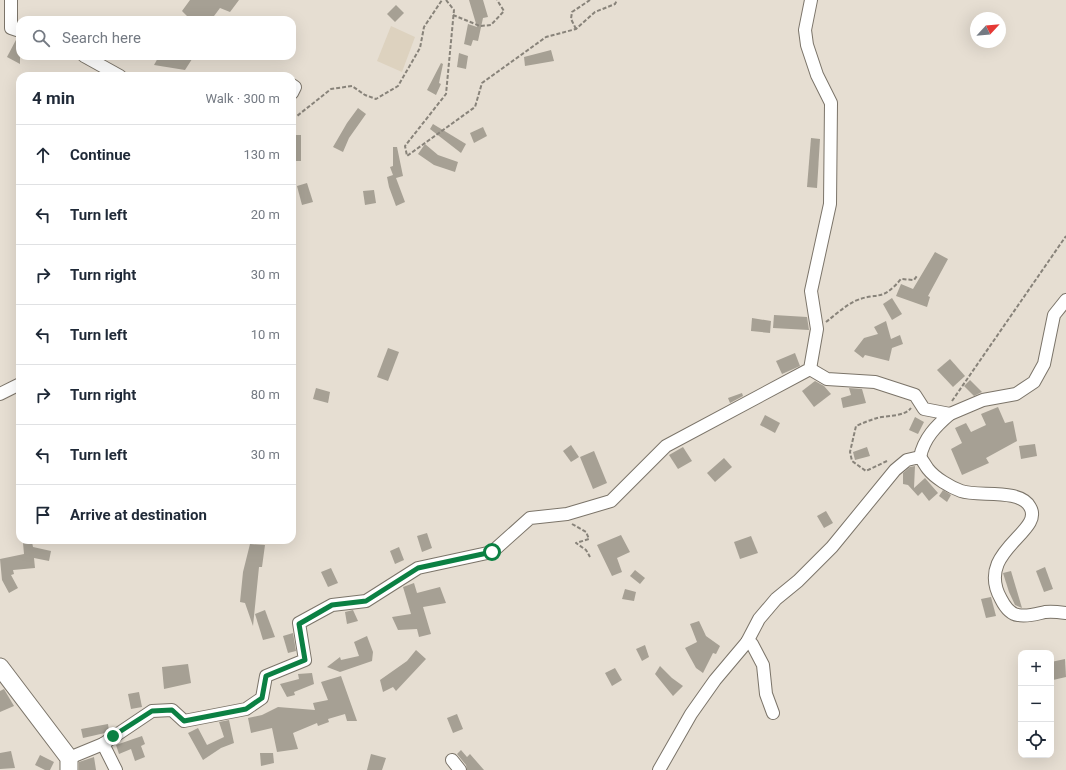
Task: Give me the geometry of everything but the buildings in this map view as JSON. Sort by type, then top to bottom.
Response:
[{"type":"street","points":[[11,0],[11,28],[16,30]]},
{"type":"street","points":[[810,369],[817,329],[811,291],[830,204],[831,102],[818,75],[807,45],[805,30],[811,0]]},
{"type":"street","points":[[91,60],[113,72]]},
{"type":"street","points":[[1066,300],[1054,315],[1044,364],[1034,382],[1016,394],[982,400],[950,414],[936,426],[922,446],[920,457],[931,472],[961,491],[1011,496],[1028,503],[1032,510],[1031,521],[1027,528],[998,561],[994,577],[996,590],[1006,607],[1017,615],[1032,615],[1050,612],[1066,613]]},
{"type":"street","points":[[810,369],[827,379],[875,382],[915,395],[917,401],[924,409],[950,414]]},
{"type":"street","points":[[0,668],[69,764],[103,744],[152,711],[172,710],[184,721],[246,709],[262,698],[266,676],[305,660],[299,624],[332,605],[366,601],[418,568],[492,552],[530,518],[567,514],[611,501],[666,446],[810,369]]},
{"type":"street","points":[[0,394],[16,386]]},
{"type":"street","points":[[659,770],[691,714],[715,680],[747,642],[763,614],[832,547],[895,470],[907,460],[920,457]]},
{"type":"street","points":[[747,642],[752,644],[763,666],[766,694],[773,713]]},
{"type":"street","points":[[103,744],[116,770]]},
{"type":"street","points":[[452,760],[460,770]]},
{"type":"path","points":[[296,116],[331,89],[352,86],[365,95],[376,99],[398,86],[420,48],[424,27],[442,0]]},
{"type":"path","points":[[446,0],[454,10],[446,94],[405,146],[406,156],[475,107],[482,82],[546,37],[576,29],[595,12],[615,4],[617,0]]},
{"type":"path","points":[[453,15],[480,26],[491,25],[504,10],[497,0]]},
{"type":"path","points":[[576,29],[571,18],[572,12],[590,0]]},
{"type":"path","points":[[950,414],[952,399],[1066,236]]},
{"type":"path","points":[[817,329],[855,301],[882,296],[892,290],[901,278],[914,280],[917,276]]},
{"type":"path","points":[[895,470],[888,460],[866,471],[852,461],[850,452],[856,426],[877,418],[909,411],[917,401]]},
{"type":"path","points":[[567,514],[573,525],[586,532],[589,539],[576,543],[586,550],[590,558]]},
{"type":"shaded area","points":[[391,26],[415,37],[402,72],[377,61]]},
{"type":"route","points":[[113,736],[152,711],[172,710],[184,721],[246,709],[262,698],[266,676],[305,660],[299,624],[332,605],[366,601],[418,568],[492,552]]}]
